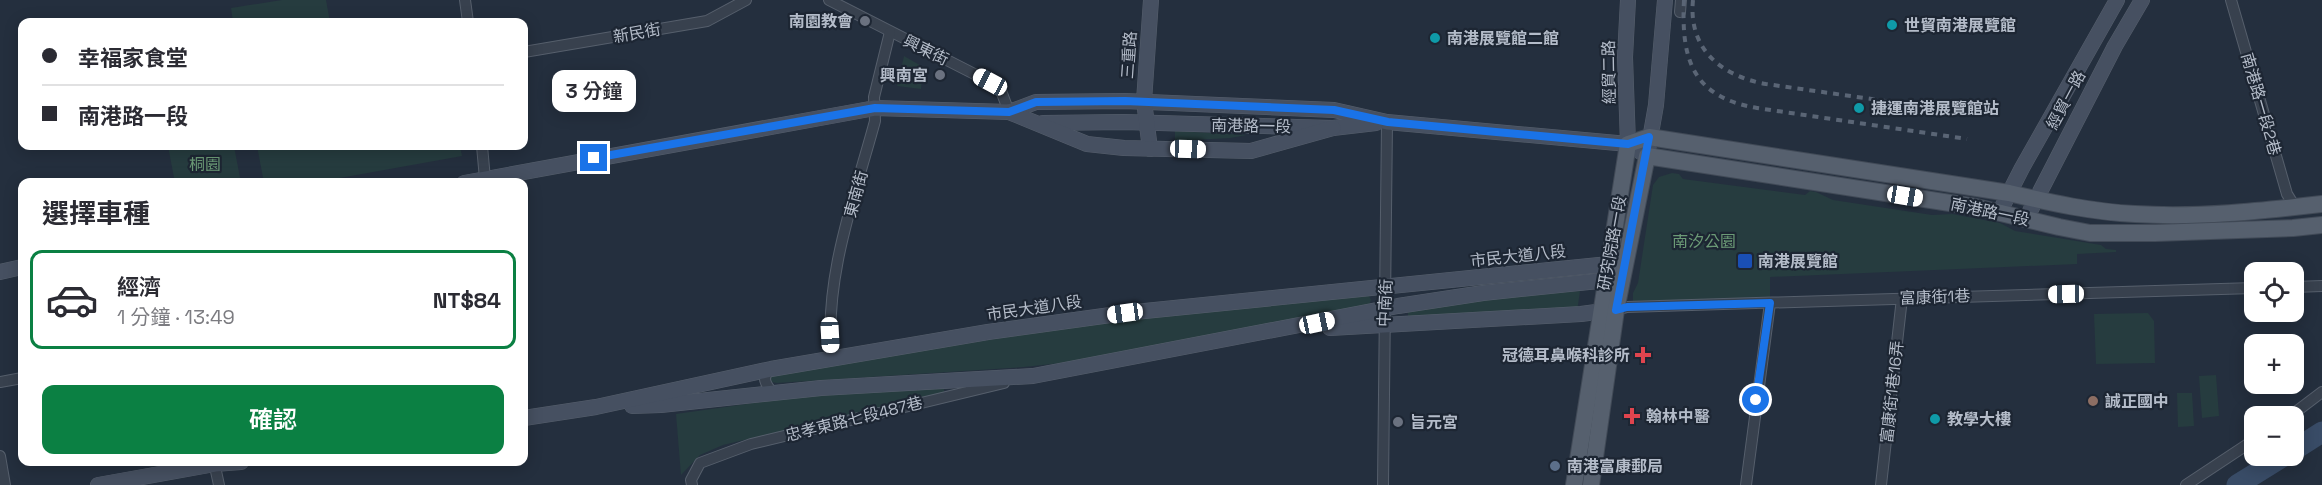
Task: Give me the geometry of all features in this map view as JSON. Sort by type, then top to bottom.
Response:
[{"type":"main road","name":"南港路一段","points":[[1628,144],[1649,137],[2009,193],[2103,211],[2158,215],[2260,212],[2322,204]]},
{"type":"main road","name":"研究院路一段","points":[[1591,485],[1608,310],[1628,144]]},
{"type":"main road","name":"南港路一段","points":[[1647,156],[1976,207],[2090,233],[2293,228],[2322,225]]},
{"type":"main road","name":"研究院路一段","points":[[1612,274],[1625,262],[1647,156]]},
{"type":"main road","name":"研究院路一段","points":[[1574,485],[1608,310]]},
{"type":"street","points":[[465,0],[467,18]]},
{"type":"street","name":"新民街","points":[[528,51],[707,21],[746,0]]},
{"type":"street","name":"興東街","points":[[829,0],[1000,88],[1009,112]]},
{"type":"street","name":"三重路","points":[[1150,0],[1144,101],[1150,149]]},
{"type":"street","name":"經貿二路","points":[[1628,0],[1625,57],[1628,144]]},
{"type":"street","points":[[1649,137],[1656,105],[1665,0]]},
{"type":"street","points":[[1680,12],[1681,0]]},
{"type":"street","name":"經貿一路","points":[[1999,213],[2117,0]]},
{"type":"street","name":"經貿一路","points":[[2026,219],[2115,46],[2142,0]]},
{"type":"street","name":"南港路一段2巷","points":[[2231,0],[2288,194],[2295,207]]},
{"type":"street","name":"東南街","points":[[832,358],[830,323],[837,266],[875,121],[877,80],[890,32]]},
{"type":"street","name":"南港路一段","points":[[1009,112],[1036,102],[1144,101],[1334,110],[1388,122],[1628,144],[1647,156]]},
{"type":"street","name":"南港路一段","points":[[490,178],[875,108],[1009,112],[1036,123],[1146,123],[1333,129],[1388,122]]},
{"type":"street","name":"中南街","points":[[1383,485],[1388,122]]},
{"type":"street","points":[[1036,123],[1088,144],[1150,149],[1251,151],[1333,129]]},
{"type":"street","name":"研究院路一段","points":[[1647,156],[1649,137]]},
{"type":"street","points":[[482,150],[485,178]]},
{"type":"street","points":[[0,272],[18,268]]},
{"type":"street","name":"市民大道八段","points":[[528,417],[596,407],[832,358],[988,332],[1125,313],[1386,287],[1612,274]]},
{"type":"street","name":"市民大道八段","points":[[596,407],[661,405],[772,393],[1033,376],[1385,309],[1612,274]]},
{"type":"street","points":[[2304,287],[2322,286]]},
{"type":"street","name":"富康街1巷","points":[[1608,310],[1627,307],[2244,288]]},
{"type":"street","name":"富康街1巷16弄","points":[[1881,485],[1902,298]]},
{"type":"street","points":[[1746,485],[1770,303]]},
{"type":"street","points":[[1273,331],[1581,314],[1608,310]]},
{"type":"street","points":[[771,369],[765,374],[764,379],[772,393]]},
{"type":"street","name":"忠孝東路七段487巷","points":[[692,485],[691,480],[700,463],[751,444],[1033,376]]},
{"type":"street","points":[[0,382],[18,379]]},
{"type":"street","points":[[2304,406],[2322,392]]},
{"type":"street","points":[[2186,485],[2244,447]]},
{"type":"street","points":[[0,456],[5,485]]},
{"type":"street","points":[[98,485],[199,466]]},
{"type":"street","points":[[216,466],[219,485]]},
{"type":"green space","points":[[282,0],[326,0],[329,18],[232,18],[231,8]]},
{"type":"green space","points":[[904,56],[923,67],[921,89],[897,86]]},
{"type":"green space","points":[[1175,131],[1247,135],[1175,141]]},
{"type":"green space","name":"桐園","points":[[169,150],[235,150],[240,178],[174,178]]},
{"type":"green space","points":[[258,150],[461,150],[462,156],[340,178],[263,178]]},
{"type":"green space","name":"南汐公園","points":[[1672,173],[1679,174],[1683,179],[1805,195],[1810,191],[1833,200],[1932,215],[1952,214],[2000,223],[2015,231],[2101,245],[2106,249],[2116,250],[2116,252],[2077,254],[2077,264],[1770,277],[1770,298],[1633,302],[1653,185],[1659,177]]},
{"type":"green space","points":[[1580,291],[1577,312],[1408,320],[1408,311],[1483,299]]},
{"type":"green space","points":[[1369,296],[1371,300],[1369,305],[1061,363],[777,383],[772,382],[770,378],[771,375],[1070,328],[1219,309]]},
{"type":"green space","points":[[2148,313],[2154,321],[2155,363],[2096,364],[2094,314]]},
{"type":"green space","points":[[2216,375],[2219,416],[2202,418],[2199,376]]},
{"type":"green space","points":[[944,387],[944,393],[723,445],[700,455],[681,475],[676,414],[788,398]]},
{"type":"green space","points":[[2177,393],[2192,393],[2194,426],[2178,427]]},
{"type":"waterway","points":[[2304,444],[2322,432]]},
{"type":"waterway","points":[[2237,485],[2268,466]]},
{"type":"railway","points":[[1684,0],[1685,40],[1689,57],[1695,72],[1705,85],[1718,95],[1735,103],[1757,108],[1967,139]]},
{"type":"railway","points":[[1693,0],[1696,33],[1702,46],[1722,67],[1735,74],[1766,84],[1963,112]]},
{"type":"place","name":"南園教會","points":[[865,21]]},
{"type":"place","name":"世貿南港展覽館","points":[[1892,25]]},
{"type":"place","name":"南港展覽館二館","points":[[1435,38]]},
{"type":"place","name":"興南宮","points":[[940,75]]},
{"type":"place","name":"捷運南港展覽館站","points":[[1859,108]]},
{"type":"place","name":"南港展覽館","points":[[1745,261]]},
{"type":"place","name":"冠德耳鼻喉科診所","points":[[1643,355]]},
{"type":"place","name":"誠正國中","points":[[2093,401]]},
{"type":"place","name":"翰林中醫","points":[[1632,416]]},
{"type":"place","name":"教學大樓","points":[[1935,419]]},
{"type":"place","name":"旨元宮","points":[[1398,422]]},
{"type":"place","name":"南港富康郵局","points":[[1555,466]]},
{"type":"route","points":[[594,158],[875,108],[1009,112],[1036,102],[1168,102],[1334,110],[1388,122],[1628,144],[1649,137],[1616,310],[1627,307],[1770,303],[1756,400]]}]
